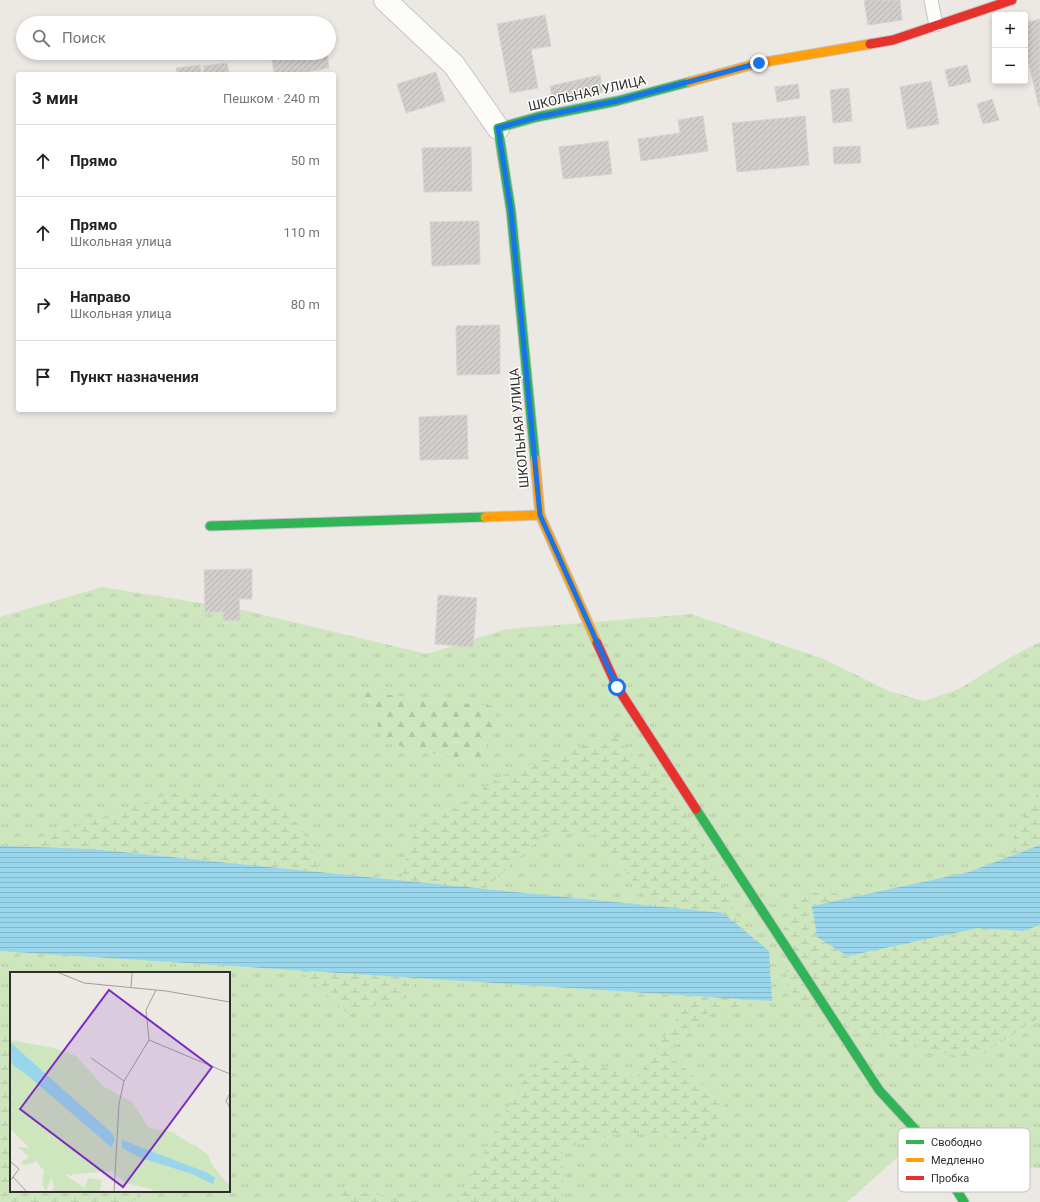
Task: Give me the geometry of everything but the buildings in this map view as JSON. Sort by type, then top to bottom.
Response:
[{"type":"street","points":[[385,0],[454,65],[498,128]]},
{"type":"street","name":"ШКОЛЬНАЯ УЛИЦА","points":[[914,1128],[879,1090],[617,687],[540,515],[511,211],[498,128],[537,117],[617,101],[759,63],[893,40],[1012,0]]},
{"type":"street","points":[[210,526],[540,515]]},
{"type":"street","name":"ШКОЛЬНАЯ УЛИЦА","points":[[958,1192],[964,1202]]},
{"type":"lane","points":[[931,0],[936,25]]},
{"type":"green space","points":[[102,587],[243,610],[427,654],[507,629],[691,614],[824,659],[889,691],[924,701],[959,689],[1011,657],[1040,642],[1040,1168],[1030,1167],[1030,1128],[898,1128],[898,1157],[847,1202],[0,1202],[0,617]]},
{"type":"green space","points":[[363,692],[499,707],[480,763],[385,743]]},
{"type":"green space","points":[[614,735],[681,804],[757,956],[748,1007],[709,1012],[667,1054],[726,1102],[706,1141],[623,1132],[562,1149],[564,1195],[559,1202],[457,1202],[522,1082],[564,1055],[637,1078],[695,991],[665,923],[598,836],[547,832],[467,905],[406,998],[347,1013],[297,968],[228,861],[183,872],[0,853],[173,793],[265,793],[300,826],[356,939],[391,913],[413,835],[507,773]]},
{"type":"green space","points":[[1040,788],[1040,1017],[973,1060],[822,1023],[788,988],[782,933],[797,897],[827,890],[960,940]]},
{"type":"green space","points":[[0,1033],[10,1039],[10,1192],[139,1192],[133,1202],[0,1202]]},
{"type":"green space","points":[[341,1189],[427,1202],[340,1202]]},
{"type":"water","points":[[1040,845],[1040,925],[1023,931],[978,928],[848,956],[817,937],[812,906],[969,872]]},
{"type":"water","points":[[0,846],[92,849],[723,913],[769,951],[772,1001],[0,951]]},
{"type":"traffic: fast","points":[[535,459],[511,211],[498,128],[537,117],[617,101],[689,82]]},
{"type":"traffic: fast","points":[[210,526],[485,517]]},
{"type":"traffic: fast","points":[[696,809],[879,1090],[914,1128]]},
{"type":"traffic: fast","points":[[958,1192],[964,1202]]},
{"type":"traffic: slow","points":[[689,82],[759,63],[870,44]]},
{"type":"traffic: slow","points":[[535,459],[540,515],[597,643]]},
{"type":"traffic: slow","points":[[485,517],[540,515]]},
{"type":"traffic: jam","points":[[870,44],[893,40],[1012,0]]},
{"type":"traffic: jam","points":[[597,643],[617,687],[696,809]]},
{"type":"route","points":[[617,687],[540,515],[511,211],[498,128],[537,117],[617,101],[759,63]]}]
